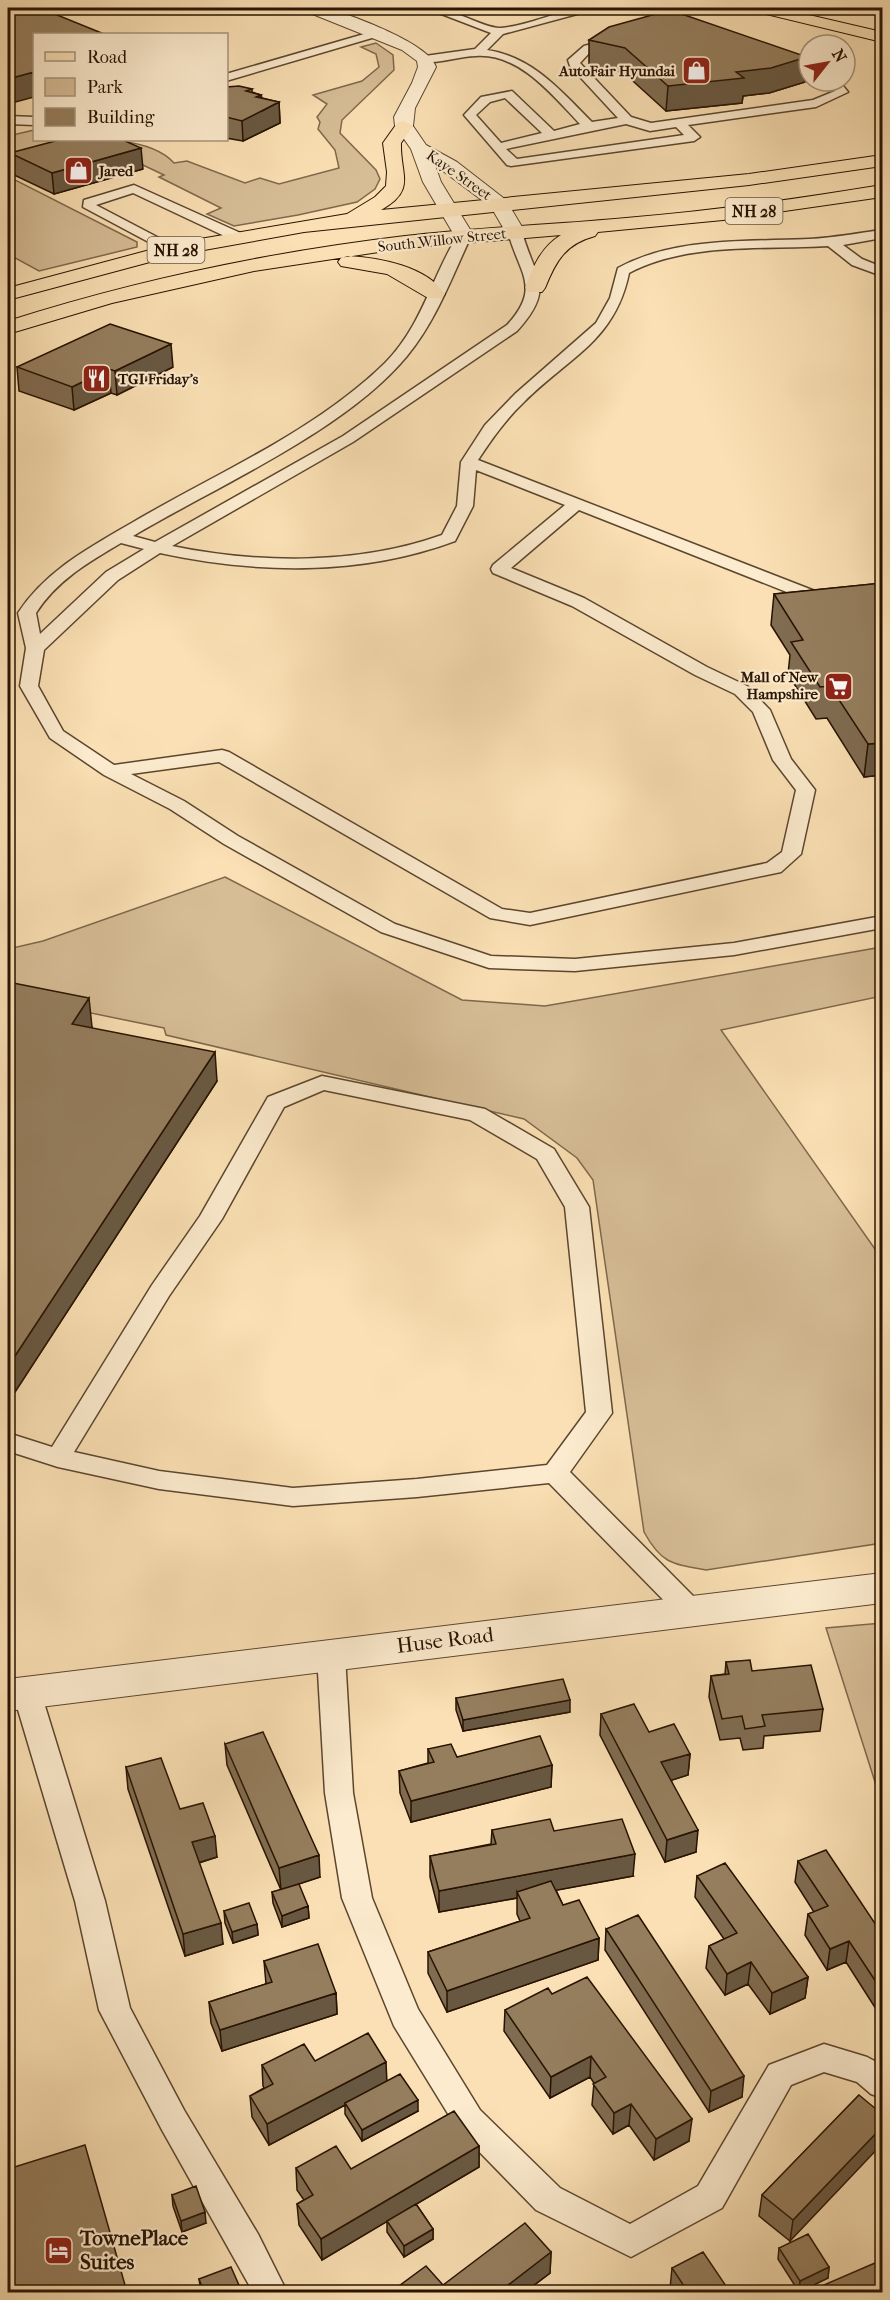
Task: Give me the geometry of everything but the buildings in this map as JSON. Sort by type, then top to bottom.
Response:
[{"type":"main road","points":[[760,8],[882,37]]},
{"type":"main road","points":[[789,8],[882,28]]},
{"type":"main road","points":[[348,220],[386,199],[391,193],[396,184],[397,169],[391,148],[394,138],[404,126]]},
{"type":"main road","name":"South Willow Street","points":[[8,294],[87,270],[173,250],[348,220],[750,178],[882,161]]},
{"type":"main road","name":"South Willow Street","points":[[8,328],[127,294],[260,265],[347,250],[464,236],[627,224],[770,209],[882,191]]},
{"type":"main road","points":[[535,288],[549,253],[564,240],[582,233],[627,224]]},
{"type":"main road","points":[[260,265],[339,262],[377,265],[406,273],[435,294]]},
{"type":"street","points":[[311,8],[408,46],[425,59],[427,67],[422,83],[406,108],[403,117],[404,126]]},
{"type":"street","name":"Kaye Street","points":[[404,126],[420,149],[432,182],[464,236]]},
{"type":"street","name":"Kaye Street","points":[[420,149],[450,165],[499,204],[515,232]]},
{"type":"street","name":"Huse Road","points":[[17,1694],[882,1588]]},
{"type":"lane","points":[[435,8],[499,32]]},
{"type":"lane","points":[[478,52],[499,32],[588,8]]},
{"type":"lane","points":[[228,77],[378,33]]},
{"type":"lane","points":[[627,120],[573,64],[574,60],[588,48],[632,36]]},
{"type":"lane","points":[[425,59],[478,52],[502,55],[520,62],[589,126]]},
{"type":"lane","points":[[498,147],[589,126],[627,120],[650,127],[816,103],[840,93]]},
{"type":"lane","points":[[551,135],[508,94],[488,96],[479,101],[470,115],[510,162],[517,163],[694,137],[679,123]]},
{"type":"lane","points":[[8,120],[33,121]]},
{"type":"lane","points":[[173,250],[90,207],[89,202],[134,189],[240,238]]},
{"type":"lane","points":[[34,648],[112,576],[155,548],[348,439],[405,403],[512,328],[526,315],[533,303],[535,288],[515,232]]},
{"type":"lane","points":[[120,537],[155,548],[268,562],[330,561],[406,552],[449,538],[465,506],[469,462],[493,425],[520,397],[602,326],[618,298],[623,271],[630,266],[684,252],[831,242],[882,234]]},
{"type":"lane","points":[[464,236],[417,334],[390,366],[308,428],[268,453],[71,565],[36,597],[27,613],[34,648],[30,686],[56,734],[111,771],[177,806],[231,840],[388,928],[489,962],[575,965],[598,963],[734,949],[882,922]]},
{"type":"lane","points":[[831,242],[857,262],[882,272]]},
{"type":"lane","points":[[469,462],[818,598],[882,592]]},
{"type":"lane","points":[[111,771],[222,756],[497,914],[530,919],[774,868],[791,854],[806,790],[783,760],[761,710],[741,690],[701,671],[578,602],[499,569],[538,539],[576,504]]},
{"type":"lane","points":[[8,1442],[58,1458],[159,1480],[293,1497],[417,1488],[555,1473],[599,1413],[577,1207],[546,1154],[477,1114],[322,1083],[276,1102],[210,1219],[160,1291],[58,1458]]},
{"type":"lane","points":[[555,1473],[690,1610]]},
{"type":"lane","points":[[331,1655],[339,1793],[357,1898],[405,2016],[469,2120],[548,2199],[631,2241],[710,2197],[780,2075],[824,2058],[867,2071],[882,2084]]},
{"type":"lane","points":[[17,1694],[90,1901],[115,2010],[173,2120],[246,2245],[270,2292]]},
{"type":"green space","points":[[376,43],[393,55],[394,70],[342,120],[340,133],[376,170],[380,179],[375,189],[357,202],[234,226],[207,214],[221,208],[159,177],[164,175],[103,146],[14,170],[11,178],[137,242],[137,247],[39,271],[8,254],[8,136],[33,130],[33,141],[128,142],[162,153],[174,163],[187,161],[245,183],[260,178],[279,184],[339,168],[335,150],[318,129],[320,122],[317,117],[327,104],[313,95],[362,81],[379,67],[376,54],[361,47]]},
{"type":"green space","points":[[225,877],[462,1000],[545,1006],[882,947],[882,996],[721,1030],[882,1259],[882,1543],[706,1570],[675,1564],[656,1550],[644,1532],[593,1180],[577,1158],[524,1119],[166,1035],[164,1028],[8,996],[8,949],[43,941]]},
{"type":"green space","points":[[882,1623],[882,1804],[826,1628]]},
{"type":"place","name":"AutoFair Hyundai","points":[[696,71]]},
{"type":"place","name":"Jared","points":[[78,171]]},
{"type":"place","name":"TGI Friday's","points":[[97,379]]},
{"type":"place","name":"Mall of New Hampshire","points":[[839,686]]},
{"type":"place","name":"TownePlace Suites","points":[[59,2250]]}]
